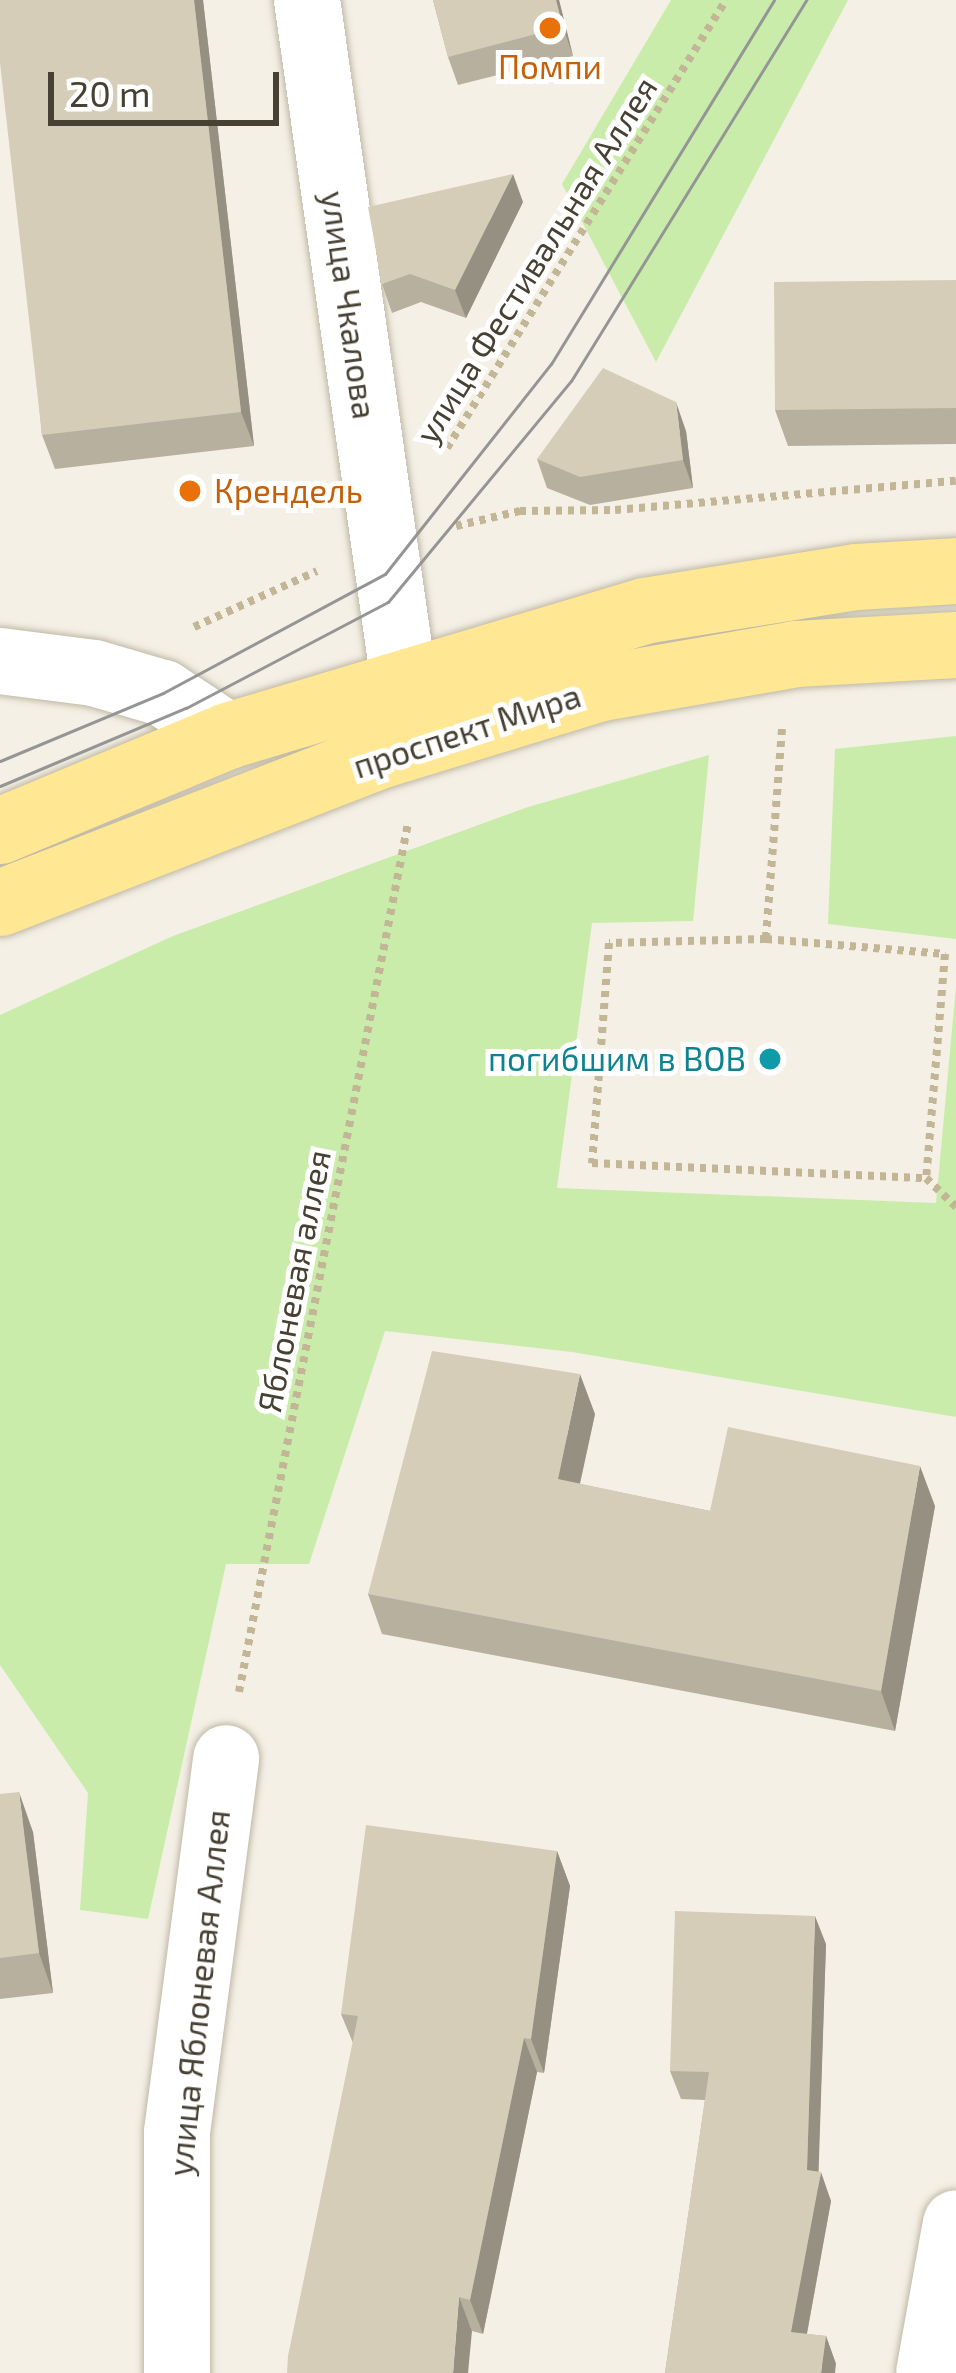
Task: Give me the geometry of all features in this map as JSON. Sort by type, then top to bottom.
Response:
[{"type":"main road","name":"проспект Мира","points":[[0,831],[228,736],[644,611],[856,578],[956,571]]},
{"type":"main road","name":"проспект Мира","points":[[0,903],[412,746],[602,688],[796,655],[956,645]]},
{"type":"street","name":"улица Чкалова","points":[[307,0],[412,746]]},
{"type":"street","points":[[0,661],[94,673],[163,693],[228,736]]},
{"type":"street","name":"улица Яблоневая Аллея","points":[[177,2373],[177,2132],[226,1758]]},
{"type":"street","points":[[929,2373],[956,2223]]},
{"type":"path","name":"улица Фестивальная Аллея","points":[[382,543],[511,356],[726,0]]},
{"type":"path","points":[[94,673],[382,543],[520,511],[956,481]]},
{"type":"path","points":[[766,939],[783,709]]},
{"type":"path","name":"Яблоневая аллея","points":[[226,1758],[409,814]]},
{"type":"path","points":[[926,1178],[945,954],[766,939],[609,944],[592,1163],[926,1178],[956,1207]]},
{"type":"green space","points":[[671,0],[848,0],[656,362],[562,184]]},
{"type":"green space","points":[[956,736],[956,939],[828,924],[835,749]]},
{"type":"green space","points":[[709,755],[693,921],[592,923],[557,1188],[936,1203],[956,986],[956,1417],[572,1352],[385,1331],[309,1564],[226,1564],[148,1919],[80,1910],[88,1793],[0,1665],[0,1015],[173,936],[528,807]]},
{"type":"building","points":[[0,0],[194,0],[241,412],[42,435],[0,63]]},
{"type":"building","points":[[433,0],[556,0],[563,27],[448,57]]},
{"type":"building","points":[[513,174],[455,290],[410,274],[382,284],[368,207]]},
{"type":"building","points":[[956,280],[956,408],[775,410],[774,282]]},
{"type":"building","points":[[603,368],[676,402],[683,460],[580,477],[537,459]]},
{"type":"building","points":[[432,1351],[580,1374],[558,1479],[710,1511],[728,1427],[920,1466],[881,1691],[368,1594]]},
{"type":"building","points":[[19,1792],[39,1953],[0,1958],[0,1794]]},
{"type":"building","points":[[366,1825],[557,1851],[531,2039],[524,2038],[470,2300],[459,2297],[453,2373],[287,2373],[358,2016],[341,2014]]},
{"type":"building","points":[[675,1911],[815,1916],[807,2170],[821,2172],[791,2332],[826,2336],[821,2373],[665,2373],[709,2072],[670,2071]]},
{"type":"tram line","points":[[0,761],[163,693],[385,574],[551,364],[774,0]]},
{"type":"tram line","points":[[0,786],[186,708],[388,602],[571,381],[806,0]]},
{"type":"place","name":"Помпи","points":[[550,28]]},
{"type":"place","name":"Крендель","points":[[190,491]]},
{"type":"place","name":"погибшим в ВОВ","points":[[770,1059]]}]
